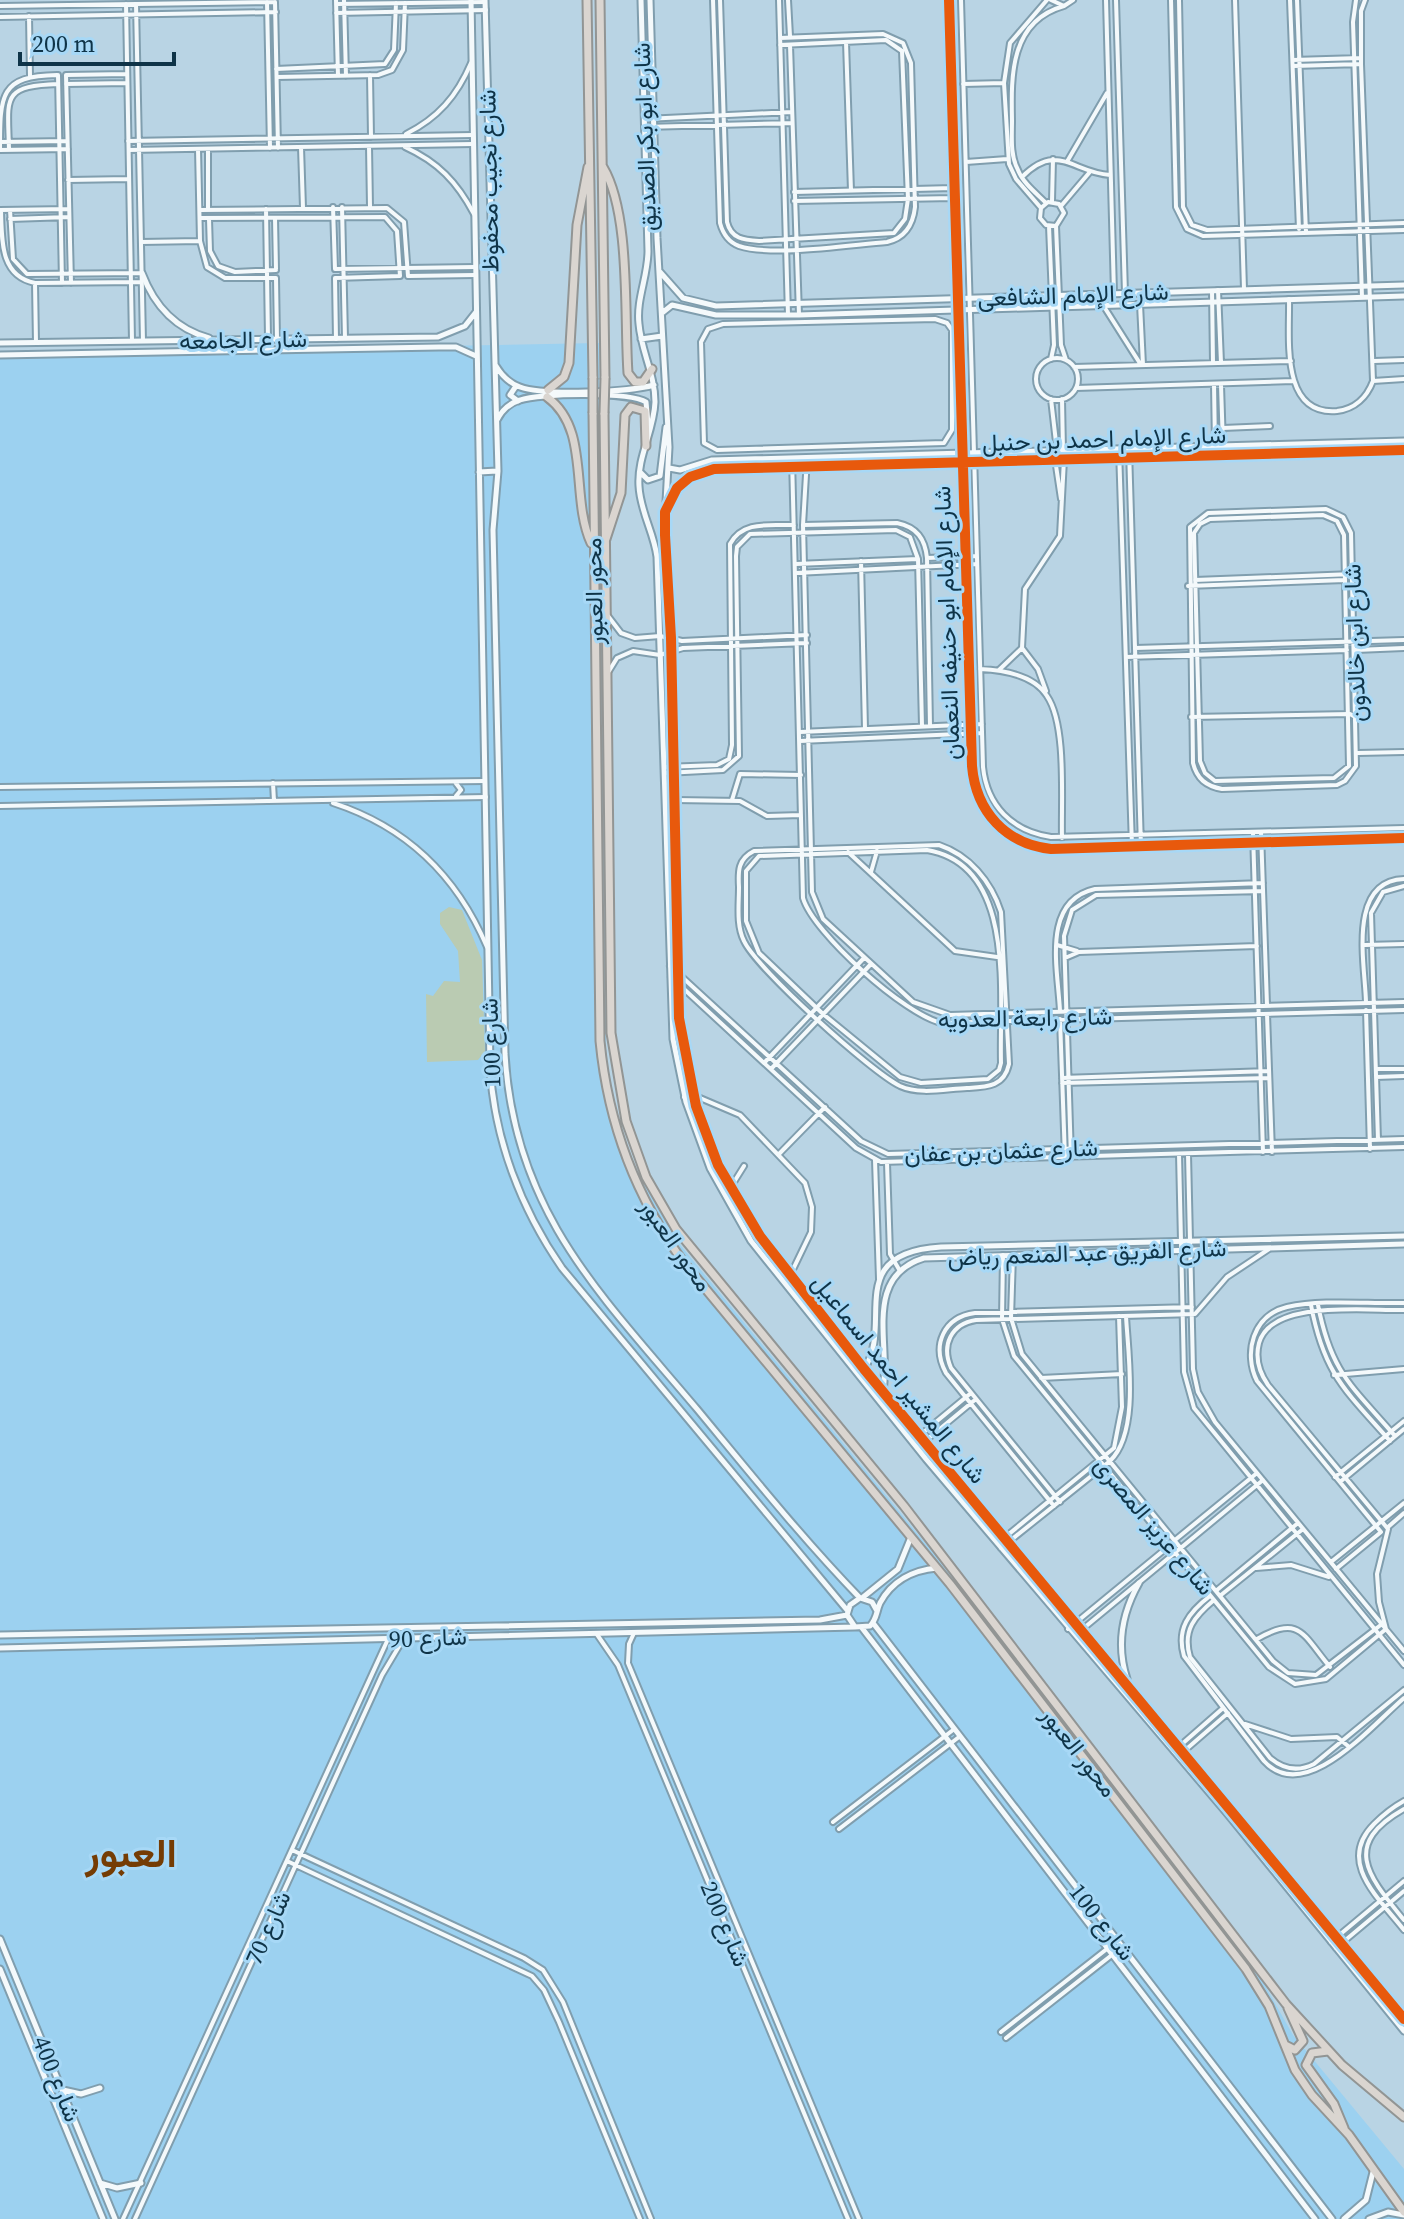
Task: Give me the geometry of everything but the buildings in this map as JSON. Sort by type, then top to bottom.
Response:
[{"type":"highway","name":"محور العبور","points":[[587,0],[600,1041],[608,1101],[619,1140],[642,1196],[673,1248],[937,1568],[1255,1981],[1303,2083],[1344,2128],[1404,2214]]},
{"type":"highway","name":"محور العبور","points":[[600,0],[611,1033],[622,1107],[646,1177],[693,1253],[914,1518],[1286,2004],[1328,2051],[1404,2117]]},
{"type":"highway","points":[[589,165],[580,198],[569,363],[564,377],[548,394],[563,409],[571,425],[583,521],[593,547]]},
{"type":"highway","points":[[603,166],[615,192],[620,221],[628,373],[635,382],[643,382],[652,369]]},
{"type":"highway","points":[[605,541],[618,509],[625,415],[631,407],[645,411],[646,446]]},
{"type":"highway","points":[[1283,2044],[1295,2050],[1303,2041],[1286,2004]]},
{"type":"highway","points":[[1328,2051],[1312,2053],[1306,2065],[1334,2104],[1344,2128]]},
{"type":"street","name":"شارع ابو بكر الصديق","points":[[641,0],[648,238],[648,274],[638,312],[641,339]]},
{"type":"street","name":"شارع ابو بكر الصديق","points":[[650,0],[657,238],[668,425]]},
{"type":"street","points":[[713,0],[720,223],[723,234],[737,246],[786,249],[895,240],[912,223],[915,199],[907,50],[892,36],[780,38]]},
{"type":"street","points":[[720,0],[727,222],[731,232],[745,240],[888,235],[905,219],[908,199],[902,51],[886,40],[780,45]]},
{"type":"street","points":[[779,0],[788,315]]},
{"type":"street","points":[[788,0],[799,315]]},
{"type":"street","name":"شارع الإمام ابو حنيفه النعمان","points":[[949,0],[970,724],[976,789],[985,810],[1008,835],[1029,845],[1051,849],[1404,838]]},
{"type":"street","name":"شارع الإمام ابو حنيفه النعمان","points":[[961,0],[982,733],[984,778],[996,806],[1011,822],[1030,832],[1062,838],[1404,828]]},
{"type":"street","points":[[1052,226],[1041,221],[1041,208],[1016,179],[1008,159],[1004,83],[1010,43],[1049,0],[1064,6]]},
{"type":"street","points":[[1061,206],[1049,202],[1021,177],[1012,153],[1014,56],[1033,25],[1073,0]]},
{"type":"street","points":[[1106,0],[1114,293]]},
{"type":"street","points":[[1116,0],[1125,293]]},
{"type":"street","points":[[1171,0],[1176,207],[1181,222],[1194,234],[1203,236],[1299,226],[1404,223]]},
{"type":"street","points":[[1179,0],[1183,207],[1187,220],[1199,229],[1299,233],[1404,230]]},
{"type":"street","points":[[1235,0],[1244,289]]},
{"type":"street","points":[[1290,0],[1299,233]]},
{"type":"street","points":[[1297,0],[1306,233]]},
{"type":"street","points":[[1356,0],[1354,61],[1362,297]]},
{"type":"street","points":[[1289,299],[1293,381],[1310,404],[1338,411],[1357,404],[1373,381],[1374,361],[1360,61],[1361,11],[1365,0]]},
{"type":"street","points":[[267,1],[270,148]]},
{"type":"street","points":[[1,5],[275,1],[278,148]]},
{"type":"street","name":"شارع نجيب محفوظ","points":[[471,1],[477,357]]},
{"type":"street","points":[[338,76],[336,2],[485,1]]},
{"type":"street","name":"شارع نجيب محفوظ","points":[[485,1],[494,362]]},
{"type":"street","points":[[76,2],[76,15]]},
{"type":"street","points":[[344,2],[346,76]]},
{"type":"street","points":[[67,3],[67,16]]},
{"type":"street","points":[[276,69],[380,67],[389,60],[394,50],[396,3]]},
{"type":"street","points":[[277,77],[370,75],[392,70],[402,58],[405,3]]},
{"type":"street","points":[[126,4],[132,341]]},
{"type":"street","points":[[136,4],[143,341]]},
{"type":"street","points":[[336,13],[486,10]]},
{"type":"street","points":[[0,17],[276,12]]},
{"type":"street","points":[[29,16],[30,76]]},
{"type":"street","points":[[840,43],[841,35]]},
{"type":"street","points":[[851,191],[850,42],[853,35]]},
{"type":"street","points":[[403,136],[442,110],[458,89],[472,61]]},
{"type":"street","points":[[1294,63],[1360,61]]},
{"type":"street","points":[[68,149],[0,150],[4,91],[13,81],[30,76],[127,74]]},
{"type":"street","points":[[58,75],[62,283]]},
{"type":"street","points":[[66,75],[71,283]]},
{"type":"street","points":[[370,75],[371,137]]},
{"type":"street","points":[[9,150],[12,94],[22,86],[127,83]]},
{"type":"street","points":[[963,84],[1004,83]]},
{"type":"street","points":[[1068,160],[1108,91]]},
{"type":"street","points":[[645,119],[792,112]]},
{"type":"street","points":[[1174,118],[1182,118]]},
{"type":"street","points":[[645,127],[792,123]]},
{"type":"street","points":[[128,141],[473,135]]},
{"type":"street","points":[[0,142],[67,141]]},
{"type":"street","points":[[129,150],[473,144]]},
{"type":"street","points":[[369,146],[370,207]]},
{"type":"street","points":[[403,146],[440,167],[457,185],[474,216]]},
{"type":"street","points":[[301,147],[303,208]]},
{"type":"street","points":[[198,149],[200,241],[207,267],[218,276],[276,278]]},
{"type":"street","points":[[208,149],[210,251],[218,266],[228,271],[276,270]]},
{"type":"street","points":[[966,162],[1008,159]]},
{"type":"street","points":[[1021,177],[1041,162],[1053,159],[1068,160],[1089,173],[1110,175]]},
{"type":"street","points":[[1041,208],[1049,202],[1053,159]]},
{"type":"street","points":[[1061,206],[1089,173]]},
{"type":"street","points":[[68,180],[129,179]]},
{"type":"street","points":[[794,192],[953,188]]},
{"type":"street","points":[[794,201],[953,198]]},
{"type":"street","points":[[1052,226],[1064,216],[1061,206]]},
{"type":"street","points":[[333,207],[336,339]]},
{"type":"street","points":[[342,207],[345,338]]},
{"type":"street","points":[[200,210],[370,207],[394,211],[404,222],[408,276]]},
{"type":"street","points":[[69,209],[1,210],[2,254],[8,269],[20,279],[35,283],[142,282]]},
{"type":"street","points":[[266,209],[268,340]]},
{"type":"street","points":[[275,209],[277,339]]},
{"type":"street","points":[[10,210],[16,265],[27,274],[142,273]]},
{"type":"street","points":[[200,218],[379,215],[390,220],[397,231],[400,276]]},
{"type":"street","points":[[1,219],[69,217]]},
{"type":"street","points":[[475,228],[484,225],[490,228]]},
{"type":"street","points":[[1052,226],[1055,306],[1061,345],[1078,380],[1076,388]]},
{"type":"street","points":[[648,238],[657,238]]},
{"type":"street","points":[[141,242],[200,241]]},
{"type":"street","points":[[335,269],[475,267]]},
{"type":"street","points":[[648,274],[660,272]]},
{"type":"street","name":"شارع الإمام الشافعى","points":[[660,272],[676,293],[699,304],[799,304],[1404,285]]},
{"type":"street","points":[[142,273],[158,304],[172,319],[198,335],[222,340]]},
{"type":"street","points":[[335,278],[475,275]]},
{"type":"street","points":[[35,283],[36,343]]},
{"type":"street","points":[[1213,363],[1215,290]]},
{"type":"street","points":[[787,293],[798,293]]},
{"type":"street","name":"شارع الإمام الشافعى","points":[[662,313],[672,305],[716,315],[799,315],[1404,296]]},
{"type":"street","points":[[1215,301],[1221,363]]},
{"type":"street","points":[[1140,303],[1142,365]]},
{"type":"street","points":[[1103,305],[1142,365]]},
{"type":"street","points":[[1055,306],[1051,359],[1041,367],[1036,379],[1040,391],[1051,399],[1062,399],[1076,388],[1293,381]]},
{"type":"street","name":"شارع الجامعه","points":[[0,342],[448,335],[465,326],[476,311]]},
{"type":"street","points":[[865,313],[866,323]]},
{"type":"street","points":[[878,313],[878,322]]},
{"type":"street","points":[[939,319],[950,326],[952,430],[944,443],[717,450],[705,446],[701,342],[708,329],[723,324],[866,323],[939,319]]},
{"type":"street","points":[[660,636],[656,548],[640,494],[640,468],[654,414],[652,369],[641,339],[662,336]]},
{"type":"street","points":[[407,347],[408,337]]},
{"type":"street","name":"شارع الجامعه","points":[[0,355],[456,347],[477,357]]},
{"type":"street","name":"شارع 100","points":[[477,357],[492,1084],[510,1168],[547,1245],[618,1337],[847,1612]]},
{"type":"street","points":[[1051,359],[1066,360]]},
{"type":"street","points":[[1374,361],[1404,360]]},
{"type":"street","points":[[1074,367],[1291,361]]},
{"type":"street","points":[[494,362],[501,374],[517,386],[548,394],[643,399],[650,412],[646,446]]},
{"type":"street","name":"شارع 100","points":[[494,362],[498,471],[493,519],[506,1082],[517,1138],[536,1194],[581,1270],[783,1514],[861,1598]]},
{"type":"street","points":[[1373,381],[1404,379]]},
{"type":"street","points":[[1214,384],[1215,446]]},
{"type":"street","points":[[1221,384],[1223,446]]},
{"type":"street","points":[[495,424],[502,412],[518,401],[548,394],[632,390],[654,385]]},
{"type":"street","points":[[517,386],[510,395],[518,401]]},
{"type":"street","points":[[1051,399],[1060,451]]},
{"type":"street","points":[[1060,451],[1062,399]]},
{"type":"street","points":[[640,468],[648,480],[660,476],[662,436],[668,425]]},
{"type":"street","points":[[668,425],[669,468],[665,512],[671,638]]},
{"type":"street","points":[[1223,428],[1270,426]]},
{"type":"street","name":"شارع الإمام احمد بن حنبل","points":[[669,468],[680,470],[712,460],[1404,441]]},
{"type":"street","points":[[1375,442],[1375,451]]},
{"type":"street","points":[[1252,445],[1252,454]]},
{"type":"street","points":[[1119,449],[1132,847]]},
{"type":"street","points":[[1129,449],[1141,847]]},
{"type":"street","name":"شارع الإمام احمد بن حنبل","points":[[695,474],[714,469],[1404,450]]},
{"type":"street","name":"شارع رابعة العدويه","points":[[792,458],[806,908],[817,924],[865,970],[922,1018],[942,1023],[1404,1010]]},
{"type":"street","name":"شارع رابعة العدويه","points":[[807,458],[803,532],[812,892],[817,912],[864,958],[924,1008],[950,1015],[1404,1002]]},
{"type":"street","points":[[1055,459],[1062,502]]},
{"type":"street","points":[[1062,838],[1054,713],[1038,669],[1022,648],[1025,589],[1060,536],[1064,459]]},
{"type":"street","points":[[665,512],[677,488],[695,474],[691,465]]},
{"type":"street","points":[[479,472],[498,471]]},
{"type":"street","name":"شارع ابن خالدون","points":[[1353,577],[1350,527],[1338,513],[1326,509],[1244,515],[1210,519],[1197,528],[1195,583],[1200,761],[1205,773],[1222,782],[1334,778],[1342,775],[1350,761],[1343,530],[1333,518],[1323,515],[1244,515],[1208,513],[1194,521],[1187,535],[1189,655],[1193,763],[1202,781],[1222,789],[1342,783],[1356,766],[1353,577]]},
{"type":"street","points":[[671,770],[717,765],[729,759],[732,745],[730,544],[734,536],[750,526],[904,524],[921,535],[927,558],[930,726]]},
{"type":"street","points":[[662,770],[723,770],[735,763],[740,748],[737,547],[750,534],[896,530],[910,537],[918,559],[922,726]]},
{"type":"street","points":[[796,564],[976,556]]},
{"type":"street","points":[[861,561],[865,729]]},
{"type":"street","points":[[796,573],[976,564]]},
{"type":"street","points":[[1188,583],[1353,577]]},
{"type":"street","points":[[607,615],[615,628],[628,636],[738,638],[807,635]]},
{"type":"street","name":"شارع المشير احمد اسماعيل","points":[[660,636],[668,965],[673,1039],[685,1100],[721,1193],[751,1241],[999,1546],[1176,1753],[1404,2031]]},
{"type":"street","name":"شارع المشير احمد اسماعيل","points":[[671,638],[671,770],[682,1038],[697,1100],[729,1190],[790,1276],[864,1369],[1074,1624],[1182,1748],[1404,2019]]},
{"type":"street","points":[[1125,648],[1404,640]]},
{"type":"street","points":[[608,674],[624,653],[641,651],[660,655],[671,651],[738,645],[807,643]]},
{"type":"street","points":[[483,648],[497,648]]},
{"type":"street","points":[[999,670],[1022,648]]},
{"type":"street","points":[[1126,657],[1404,648]]},
{"type":"street","points":[[483,660],[497,660]]},
{"type":"street","points":[[980,669],[1020,676],[1046,693]]},
{"type":"street","points":[[1191,719],[1350,714],[1357,711]]},
{"type":"street","points":[[1350,714],[1357,718]]},
{"type":"street","points":[[800,732],[982,724]]},
{"type":"street","points":[[800,741],[982,733]]},
{"type":"street","points":[[1358,753],[1404,752]]},
{"type":"street","points":[[485,758],[492,755],[499,758]]},
{"type":"street","points":[[732,800],[740,774],[801,775]]},
{"type":"street","points":[[0,787],[485,781]]},
{"type":"street","points":[[1252,781],[1253,788]]},
{"type":"street","points":[[454,798],[461,790],[455,782]]},
{"type":"street","points":[[273,783],[274,801]]},
{"type":"street","points":[[0,806],[486,797]]},
{"type":"street","points":[[672,800],[732,800],[749,804],[767,816],[802,815]]},
{"type":"street","points":[[327,801],[385,825],[435,863],[465,904],[488,950]]},
{"type":"street","points":[[486,816],[501,816]]},
{"type":"street","points":[[1261,832],[1272,1152]]},
{"type":"street","points":[[1253,833],[1263,1152]]},
{"type":"street","points":[[927,844],[960,855],[987,882],[1001,912],[1008,1021],[1009,1064],[998,1083],[984,1088],[918,1090],[885,1077],[818,1019],[754,957],[739,927],[738,869],[744,858],[760,849],[802,850],[927,844]]},
{"type":"street","points":[[802,850],[765,855],[748,865],[746,921],[759,953],[823,1014],[891,1072],[921,1083],[981,1080],[995,1076],[1001,1063],[993,911],[982,887],[967,868],[938,852],[811,850]]},
{"type":"street","points":[[872,875],[872,862],[877,851]]},
{"type":"street","points":[[848,852],[955,951],[997,957]]},
{"type":"street","points":[[1370,1149],[1365,945],[1368,901],[1389,881],[1404,879]]},
{"type":"street","points":[[1065,1158],[1057,945],[1059,917],[1077,895],[1095,889],[1263,883]]},
{"type":"street","points":[[1378,1148],[1373,905],[1383,892],[1404,886]]},
{"type":"street","points":[[1136,887],[1136,894]]},
{"type":"street","points":[[1071,1158],[1064,945],[1067,918],[1079,903],[1096,895],[1263,891]]},
{"type":"street","points":[[1365,945],[1404,944]]},
{"type":"street","points":[[1057,945],[1079,952]]},
{"type":"street","points":[[1058,958],[1079,952],[1257,946]]},
{"type":"street","points":[[764,1063],[864,958]]},
{"type":"street","points":[[771,1069],[871,964]]},
{"type":"street","name":"شارع عثمان بن عفان","points":[[668,965],[861,1141],[880,1152],[1404,1139]]},
{"type":"street","name":"شارع عثمان بن عفان","points":[[669,975],[862,1153],[887,1163],[1404,1147]]},
{"type":"street","points":[[1376,1069],[1404,1069]]},
{"type":"street","points":[[1069,1080],[1269,1071]]},
{"type":"street","points":[[1376,1077],[1404,1076]]},
{"type":"street","points":[[1062,1080],[1269,1078]]},
{"type":"street","points":[[685,1100],[697,1100]]},
{"type":"street","points":[[685,1100],[697,1100],[740,1115],[805,1183],[812,1207],[808,1245],[786,1284]]},
{"type":"street","points":[[779,1154],[825,1107]]},
{"type":"street","points":[[879,1281],[875,1160],[880,1152]]},
{"type":"street","points":[[1179,1154],[1183,1314],[1189,1396],[1200,1419],[1404,1665]]},
{"type":"street","points":[[1188,1154],[1193,1369],[1198,1392],[1215,1422],[1404,1651]]},
{"type":"street","points":[[883,1392],[884,1297],[900,1271],[893,1263],[887,1163]]},
{"type":"street","points":[[729,1190],[744,1166]]},
{"type":"street","name":"شارع الفريق عبد المنعم رياض","points":[[864,1369],[874,1347],[874,1295],[879,1281],[893,1263],[927,1248],[1404,1236]]},
{"type":"street","name":"شارع الفريق عبد المنعم رياض","points":[[900,1271],[913,1262],[934,1257],[1404,1244]]},
{"type":"street","points":[[1038,1480],[943,1368],[939,1353],[941,1336],[960,1316],[1119,1309],[1126,1312],[1192,1314],[1200,1311],[1237,1268],[1273,1247]]},
{"type":"street","name":"شارع عزيز المصرى","points":[[1013,1254],[1011,1318],[1018,1346],[1041,1378],[1288,1673],[1307,1677],[1330,1667],[1382,1624]]},
{"type":"street","name":"شارع عزيز المصرى","points":[[1003,1255],[1002,1319],[1007,1343],[1018,1362],[1269,1667],[1295,1684],[1326,1679],[1386,1629]]},
{"type":"street","points":[[874,1295],[884,1297]]},
{"type":"street","points":[[1381,1532],[1263,1389],[1250,1360],[1254,1335],[1264,1320],[1286,1307],[1404,1303]]},
{"type":"street","points":[[1311,1305],[1322,1354],[1334,1375],[1388,1438]]},
{"type":"street","points":[[1318,1305],[1328,1350],[1340,1373],[1393,1434]]},
{"type":"street","points":[[1055,1501],[948,1361],[949,1337],[968,1321],[1119,1316],[1126,1312],[1192,1307]]},
{"type":"street","points":[[1055,1501],[1114,1448],[1120,1425],[1122,1374],[1119,1309]]},
{"type":"street","points":[[1388,1527],[1268,1385],[1258,1361],[1261,1336],[1272,1323],[1288,1314],[1404,1310]]},
{"type":"street","points":[[999,1546],[1110,1461],[1124,1439],[1128,1415],[1126,1312]]},
{"type":"street","points":[[618,1337],[621,1328],[631,1331]]},
{"type":"street","points":[[1334,1375],[1404,1369]]},
{"type":"street","points":[[651,1377],[662,1379],[665,1371]]},
{"type":"street","points":[[1041,1378],[1122,1374]]},
{"type":"street","points":[[919,1436],[971,1393]]},
{"type":"street","points":[[924,1442],[976,1399]]},
{"type":"street","points":[[941,1418],[946,1424]]},
{"type":"street","points":[[1335,1477],[1393,1434],[1404,1421]]},
{"type":"street","points":[[1393,1434],[1404,1429]]},
{"type":"street","points":[[1340,1482],[1388,1438]]},
{"type":"street","points":[[1068,1629],[1257,1473]]},
{"type":"street","points":[[1080,1476],[1085,1482]]},
{"type":"street","points":[[1074,1636],[1263,1480]]},
{"type":"street","points":[[1331,1562],[1404,1503]]},
{"type":"street","points":[[1336,1569],[1404,1513]]},
{"type":"street","points":[[1298,1523],[1213,1597],[1193,1609],[1184,1623],[1181,1648],[1191,1670],[1225,1706],[1268,1765],[1287,1775],[1316,1771],[1404,1698]]},
{"type":"street","points":[[1386,1629],[1377,1588],[1379,1560],[1388,1527]]},
{"type":"street","points":[[1219,1592],[1303,1529]]},
{"type":"street","points":[[911,1536],[898,1569],[847,1612],[859,1628],[873,1623],[877,1611],[897,1582],[916,1572],[937,1568]]},
{"type":"street","points":[[1253,1569],[1291,1565],[1332,1578]]},
{"type":"street","points":[[1128,1684],[1121,1655],[1121,1630],[1139,1583]]},
{"type":"street","points":[[861,1598],[872,1602],[877,1611]]},
{"type":"street","name":"شارع 90","points":[[0,1635],[820,1620],[847,1612]]},
{"type":"street","points":[[528,1617],[528,1626]]},
{"type":"street","points":[[820,1620],[820,1630]]},
{"type":"street","name":"شارع 100","points":[[873,1623],[1332,2219]]},
{"type":"street","points":[[1257,1639],[1276,1628],[1291,1627],[1300,1632],[1330,1667]]},
{"type":"street","name":"شارع 100","points":[[859,1628],[1109,1947],[1315,2219]]},
{"type":"street","name":"شارع 90","points":[[0,1648],[859,1628]]},
{"type":"street","name":"شارع 200","points":[[596,1633],[618,1665],[848,2219]]},
{"type":"street","points":[[618,1665],[628,1663],[634,1633]]},
{"type":"street","name":"شارع 70","points":[[135,2219],[382,1675],[404,1638]]},
{"type":"street","name":"شارع 70","points":[[123,2219],[388,1639]]},
{"type":"street","name":"شارع 200","points":[[628,1663],[859,2219]]},
{"type":"street","points":[[1229,1712],[1243,1723],[1270,1758],[1289,1769],[1314,1764],[1404,1690]]},
{"type":"street","points":[[1182,1748],[1225,1706]]},
{"type":"street","points":[[1176,1753],[1229,1712]]},
{"type":"street","points":[[1243,1723],[1281,1737],[1337,1737],[1348,1746]]},
{"type":"street","points":[[833,1822],[953,1730]]},
{"type":"street","points":[[839,1829],[959,1737]]},
{"type":"street","points":[[875,1789],[881,1797]]},
{"type":"street","points":[[1404,1801],[1371,1827],[1358,1849],[1358,1865],[1388,1905],[1404,1920]]},
{"type":"street","points":[[1383,1899],[1364,1863],[1365,1849],[1376,1832],[1404,1809]]},
{"type":"street","points":[[1371,1827],[1376,1832]]},
{"type":"street","points":[[693,1848],[703,1844]]},
{"type":"street","points":[[292,1850],[534,1963],[550,1979],[574,2027],[651,2219]]},
{"type":"street","points":[[287,1861],[517,1966],[539,1983],[559,2022],[640,2219]]},
{"type":"street","points":[[1331,1942],[1404,1881]]},
{"type":"street","points":[[1336,1948],[1404,1891]]},
{"type":"street","points":[[387,1907],[392,1896]]},
{"type":"street","points":[[1388,1905],[1404,1930]]},
{"type":"street","name":"شارع 400","points":[[0,1939],[115,2219]]},
{"type":"street","points":[[1001,2032],[1117,1941]]},
{"type":"street","points":[[1006,2038],[1122,1947]]},
{"type":"street","name":"شارع 400","points":[[0,1969],[103,2219]]},
{"type":"street","points":[[1071,1976],[1076,1983]]},
{"type":"street","points":[[61,2089],[81,2094],[100,2088]]},
{"type":"street","points":[[1344,2219],[1366,2200],[1374,2171]]},
{"type":"street","points":[[100,2183],[117,2188],[141,2183]]},
{"type":"street","points":[[1369,2219],[1388,2212],[1404,2214]]},
{"type":"shaded area","points":[[599,343],[606,1057],[617,1116],[636,1170],[681,1246],[934,1554],[1259,1975],[1293,2035],[1404,2169],[1404,2219],[0,2219],[0,354]]},
{"type":"green space","points":[[449,907],[462,910],[482,960],[485,1051],[478,1060],[427,1062],[426,994],[433,996],[444,981],[460,982],[458,951],[440,924],[440,913]]},
{"type":"cycle path","points":[[949,0],[972,766],[975,783],[987,811],[1007,833],[1035,846],[1051,849],[1404,838]]},
{"type":"cycle path","points":[[1404,450],[714,469],[690,477],[677,488],[665,512],[671,638],[679,1018],[696,1106],[718,1165],[760,1236],[864,1369],[1404,2019]]},
{"type":"district","name":"العبور","points":[[131,1853]]}]
